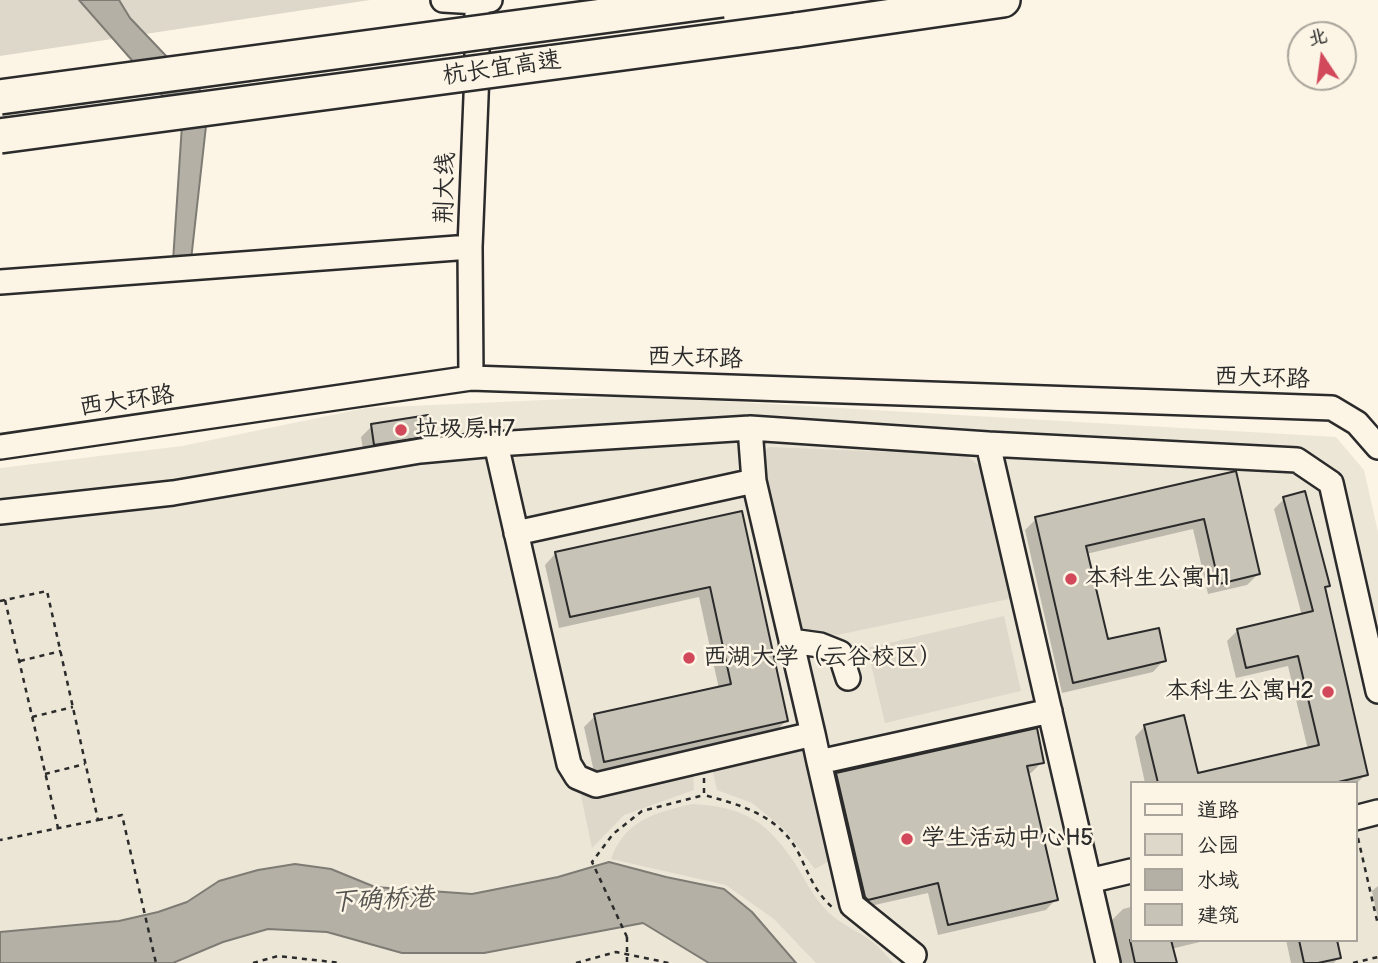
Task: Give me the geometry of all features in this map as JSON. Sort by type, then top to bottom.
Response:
[{"type":"highway","name":"杭长宜高速","points":[[0,97],[722,0]]},
{"type":"highway","name":"杭长宜高速","points":[[0,136],[1003,0]]},
{"type":"street","points":[[443,0],[481,1]]},
{"type":"street","name":"荆大线","points":[[471,378],[470,247],[481,1]]},
{"type":"street","points":[[0,282],[470,247]]},
{"type":"street","name":"西大环路","points":[[0,447],[471,378],[1332,408],[1357,423],[1378,447]]},
{"type":"street","points":[[750,428],[754,481],[852,905],[914,954]]},
{"type":"street","points":[[0,512],[173,493],[420,451],[750,428],[1297,460],[1331,483],[1378,691]]},
{"type":"street","points":[[496,444],[569,764],[577,777],[596,785],[813,734]]},
{"type":"street","points":[[988,444],[1108,963]]},
{"type":"street","points":[[516,533],[754,481]]},
{"type":"street","points":[[791,641],[820,645],[840,653],[848,678]]},
{"type":"street","points":[[819,762],[1050,711]]},
{"type":"street","points":[[1357,817],[1378,812]]},
{"type":"street","points":[[1089,881],[1130,871]]},
{"type":"path","points":[[0,601],[47,591],[98,820]]},
{"type":"path","points":[[5,600],[58,828]]},
{"type":"path","points":[[20,661],[61,651]]},
{"type":"path","points":[[32,716],[73,707]]},
{"type":"path","points":[[704,795],[705,759]]},
{"type":"path","points":[[46,774],[85,764]]},
{"type":"path","points":[[627,963],[627,937],[592,862],[613,834],[642,811],[704,795],[745,806],[785,833],[797,850],[820,897],[840,914]]},
{"type":"path","points":[[0,840],[122,815],[156,963]]},
{"type":"path","points":[[1357,836],[1378,925]]},
{"type":"path","points":[[576,963],[616,953],[669,963]]},
{"type":"path","points":[[253,963],[278,956],[341,963]]},
{"type":"path","points":[[1353,963],[1378,957]]},
{"type":"shaded area","name":"西湖大学（云谷校区）","points":[[634,396],[1336,437],[1364,470],[1378,532],[1378,963],[0,963],[0,468],[182,446],[366,408]]},
{"type":"green space","points":[[0,0],[370,0],[0,56]]},
{"type":"green space","points":[[769,447],[966,455],[983,469],[1009,599],[837,635],[801,629],[758,457]]},
{"type":"green space","points":[[1004,616],[1021,691],[885,723],[867,648]]},
{"type":"green space","points":[[805,747],[831,860],[815,869],[785,830],[752,803],[717,790],[712,768]]},
{"type":"green space","points":[[693,772],[694,790],[624,815],[592,848],[580,791]]},
{"type":"green space","points":[[693,804],[738,812],[761,825],[782,845],[823,907],[874,943],[893,963],[816,963],[774,919],[726,885],[611,859],[625,835],[643,820],[667,810]]},
{"type":"water","points":[[79,0],[119,0],[130,18],[169,59],[197,79],[207,117],[191,260],[173,261],[182,125],[159,91]]},
{"type":"water","name":"下确桥港","points":[[609,862],[724,889],[752,912],[796,963],[709,963],[643,923],[484,953],[402,953],[327,932],[268,929],[223,942],[173,963],[0,963],[0,932],[119,921],[158,912],[187,902],[219,881],[258,870],[295,864],[331,869],[375,887],[472,894],[558,877]]},
{"type":"building","name":"垃圾房H7","points":[[428,415],[431,436],[374,445],[371,424]]},
{"type":"building","name":"本科生公寓H1","points":[[1236,471],[1260,574],[1219,584],[1204,519],[1086,546],[1108,639],[1159,628],[1166,661],[1073,683],[1035,517]]},
{"type":"building","name":"本科生公寓H2","points":[[1305,491],[1330,586],[1325,587],[1368,775],[1342,781],[1158,781],[1144,725],[1184,715],[1198,773],[1319,745],[1298,656],[1246,668],[1237,629],[1313,611],[1283,497]]},
{"type":"building","points":[[742,511],[788,721],[604,762],[594,714],[731,684],[710,587],[570,617],[555,552]]},
{"type":"building","points":[[1037,728],[1044,763],[1027,766],[1058,900],[948,925],[938,883],[868,900],[865,897],[836,773]]},
{"type":"building","points":[[1130,942],[1172,942],[1177,963],[1135,963]]},
{"type":"building","points":[[1299,942],[1337,942],[1341,958],[1304,963]]},
{"type":"place","name":"垃圾房H7","points":[[401,430]]},
{"type":"place","name":"本科生公寓H1","points":[[1071,579]]},
{"type":"place","name":"西湖大学（云谷校区）","points":[[689,658]]},
{"type":"place","name":"本科生公寓H2","points":[[1328,692]]},
{"type":"place","name":"学生活动中心H5","points":[[907,839]]}]
